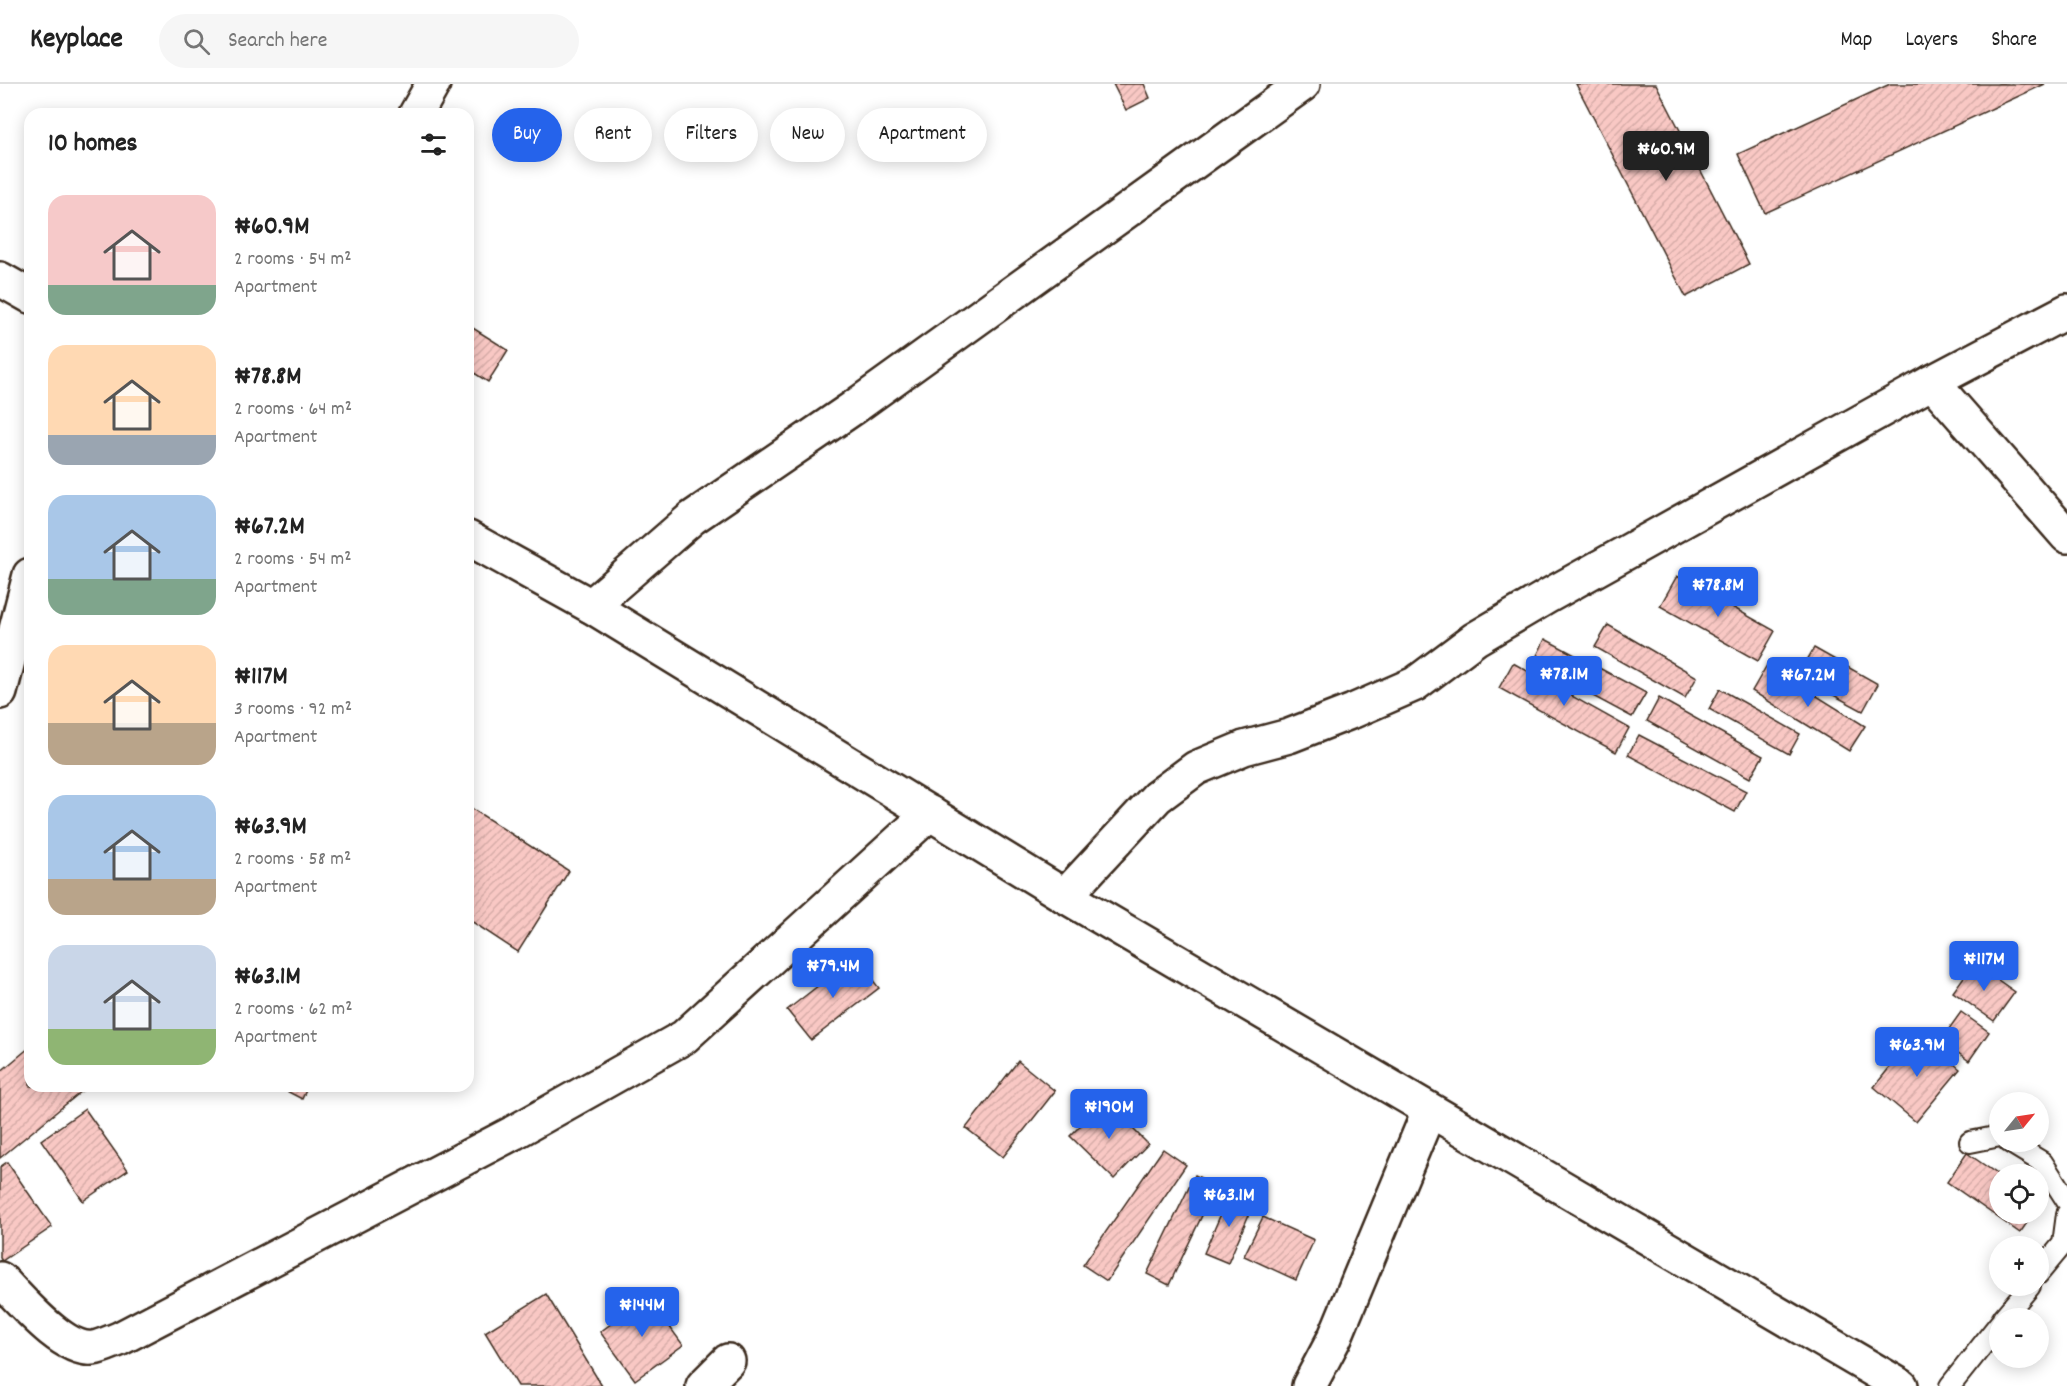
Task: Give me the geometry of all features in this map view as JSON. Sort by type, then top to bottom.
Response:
[{"type":"street","points":[[419,108],[433,84]]},
{"type":"street","points":[[591,606],[692,518],[853,408],[1303,84]]},
{"type":"street","points":[[0,279],[24,293]]},
{"type":"street","points":[[1065,896],[1157,797],[1196,768],[1244,748],[1300,732],[1414,684],[1475,639],[1548,596],[1932,382],[2067,311]]},
{"type":"street","points":[[1932,382],[2067,536]]},
{"type":"street","points":[[474,541],[591,606],[1065,896],[1901,1386]]},
{"type":"street","points":[[0,692],[24,598]]},
{"type":"street","points":[[0,1280],[50,1329],[70,1343],[92,1348],[119,1339],[513,1133],[684,1037],[930,813]]},
{"type":"street","points":[[1308,1386],[1335,1337],[1429,1111]]},
{"type":"street","points":[[703,1386],[728,1361]]},
{"type":"lane","points":[[1970,1142],[1989,1138]]},
{"type":"lane","points":[[2026,1152],[2042,1162],[2067,1201]]},
{"type":"lane","points":[[2049,1261],[2063,1244],[2067,1214]]},
{"type":"lane","points":[[2011,1308],[2022,1296]]},
{"type":"lane","points":[[1950,1386],[1989,1337]]},
{"type":"building","points":[[1113,84],[1144,84],[1150,98],[1126,110]]},
{"type":"building","points":[[1576,84],[1656,84],[1749,264],[1686,297]]},
{"type":"building","points":[[1890,84],[2045,84],[1765,213],[1738,154]]},
{"type":"building","points":[[474,329],[508,350],[488,382],[474,373]]},
{"type":"building","points":[[1677,576],[1775,631],[1758,661],[1660,606]]},
{"type":"building","points":[[1608,625],[1697,677],[1685,698],[1595,647]]},
{"type":"building","points":[[1545,639],[1646,693],[1632,717],[1533,664]]},
{"type":"building","points":[[1814,648],[1878,684],[1863,711],[1798,676]]},
{"type":"building","points":[[1513,663],[1629,728],[1616,752],[1499,688]]},
{"type":"building","points":[[1767,665],[1865,726],[1849,751],[1752,691]]},
{"type":"building","points":[[1720,689],[1800,734],[1789,754],[1709,709]]},
{"type":"building","points":[[1659,698],[1763,756],[1750,778],[1647,721]]},
{"type":"building","points":[[1639,735],[1746,791],[1735,812],[1628,755]]},
{"type":"building","points":[[474,810],[569,871],[518,952],[474,923]]},
{"type":"building","points":[[855,957],[879,988],[811,1040],[787,1010]]},
{"type":"building","points":[[1974,963],[2015,992],[1994,1021],[1953,992]]},
{"type":"building","points":[[1961,1012],[1989,1032],[1969,1061],[1941,1040]]},
{"type":"building","points":[[1917,1033],[1960,1069],[1916,1122],[1874,1087]]},
{"type":"building","points":[[24,1052],[24,1092],[81,1092],[0,1158],[0,1072]]},
{"type":"building","points":[[1018,1061],[1055,1091],[1003,1157],[966,1128]]},
{"type":"building","points":[[289,1092],[305,1092],[302,1099]]},
{"type":"building","points":[[1105,1101],[1148,1144],[1114,1179],[1070,1136]]},
{"type":"building","points":[[85,1109],[128,1170],[83,1201],[41,1140]]},
{"type":"building","points":[[1163,1149],[1186,1165],[1107,1281],[1083,1265]]},
{"type":"building","points":[[1967,1153],[1989,1168],[1989,1211],[1947,1182]]},
{"type":"building","points":[[7,1162],[52,1227],[2,1261],[0,1258],[0,1167]]},
{"type":"building","points":[[1195,1175],[1216,1186],[1169,1285],[1147,1274]]},
{"type":"building","points":[[1230,1193],[1254,1203],[1228,1263],[1204,1253]]},
{"type":"building","points":[[1263,1217],[1314,1240],[1296,1280],[1244,1256]]},
{"type":"building","points":[[2007,1224],[2026,1224],[2020,1233]]},
{"type":"building","points":[[546,1294],[602,1386],[518,1386],[485,1332]]},
{"type":"building","points":[[648,1297],[683,1345],[635,1380],[600,1332]]}]
